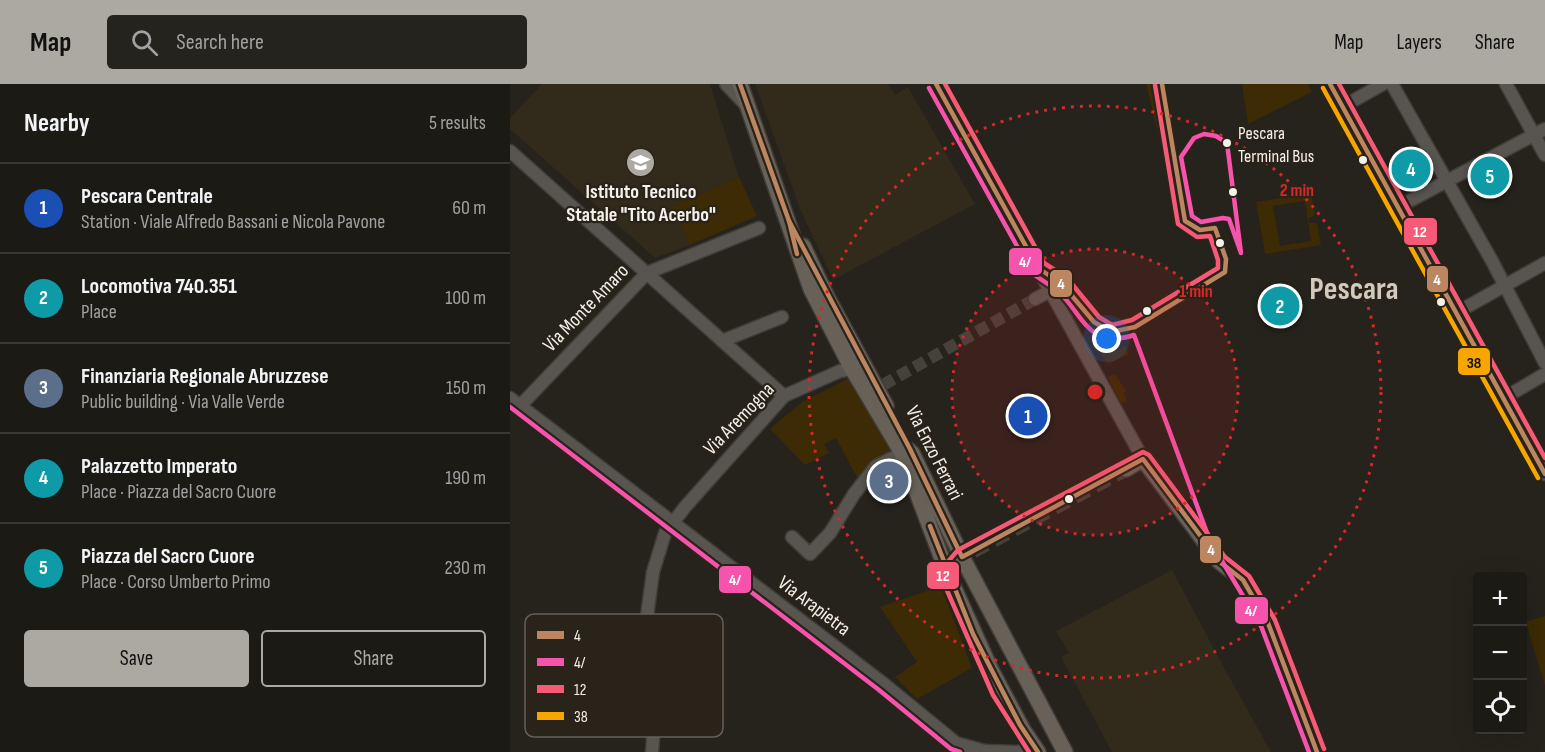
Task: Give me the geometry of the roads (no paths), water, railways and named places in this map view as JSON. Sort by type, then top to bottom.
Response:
[{"type":"main road","name":"Via Enzo Ferrari","points":[[740,84],[789,221],[859,369],[875,388],[906,451],[967,554],[1064,752]]},
{"type":"main road","name":"Via Enzo Ferrari","points":[[906,451],[949,577],[991,670],[1037,750]]},
{"type":"main road","points":[[1126,470],[1143,459],[1220,562],[1243,580],[1268,623],[1317,752]]},
{"type":"main road","points":[[949,577],[967,554]]},
{"type":"main road","points":[[1037,750],[1050,740],[1054,730]]},
{"type":"main road","name":"Via Enzo Ferrari","points":[[1051,752],[1059,750],[1064,752]]},
{"type":"street","name":"Via Enzo Ferrari","points":[[726,84],[746,105]]},
{"type":"street","points":[[936,84],[1143,459]]},
{"type":"street","points":[[1330,84],[1545,474]]},
{"type":"street","points":[[1342,107],[1383,84]]},
{"type":"street","points":[[1392,84],[1545,363]]},
{"type":"street","points":[[1506,84],[1539,132],[1545,155]]},
{"type":"street","points":[[1398,207],[1539,132]]},
{"type":"street","points":[[510,152],[784,396]]},
{"type":"street","name":"Via Monte Amaro","points":[[520,406],[646,273],[759,228]]},
{"type":"street","points":[[1456,313],[1545,263]]},
{"type":"street","points":[[1035,299],[1050,291]]},
{"type":"street","points":[[722,341],[782,317]]},
{"type":"street","name":"Via Aremogna","points":[[648,614],[653,572],[665,532],[672,522],[784,396],[859,369]]},
{"type":"street","points":[[1504,398],[1545,374]]},
{"type":"street","name":"Via Arapietra","points":[[510,398],[884,684],[956,743],[985,751],[1037,750]]},
{"type":"street","points":[[792,537],[810,554],[830,533],[854,494],[876,466],[906,451]]},
{"type":"street","name":"Via Aremogna","points":[[652,752],[653,737]]},
{"type":"tunnel","points":[[883,385],[1035,299]]},
{"type":"tunnel","points":[[973,551],[1126,469]]},
{"type":"place","name":"Pescara Terminal Bus","points":[[1227,143]]},
{"type":"place","name":"Istituto Tecnico Statale \"Tito Acerbo\"","points":[[641,162]]},
{"type":"place","name":"Palazzetto Imperato","points":[[1411,169]]},
{"type":"place","name":"Piazza del Sacro Cuore","points":[[1490,176]]},
{"type":"place","name":"Locomotiva 740.351","points":[[1280,306]]},
{"type":"place","name":"Pescara Centrale","points":[[1028,416]]},
{"type":"place","name":"Finanziaria Regionale Abruzzese","points":[[889,481]]},
{"type":"district","name":"Pescara","points":[[1354,289]]}]
